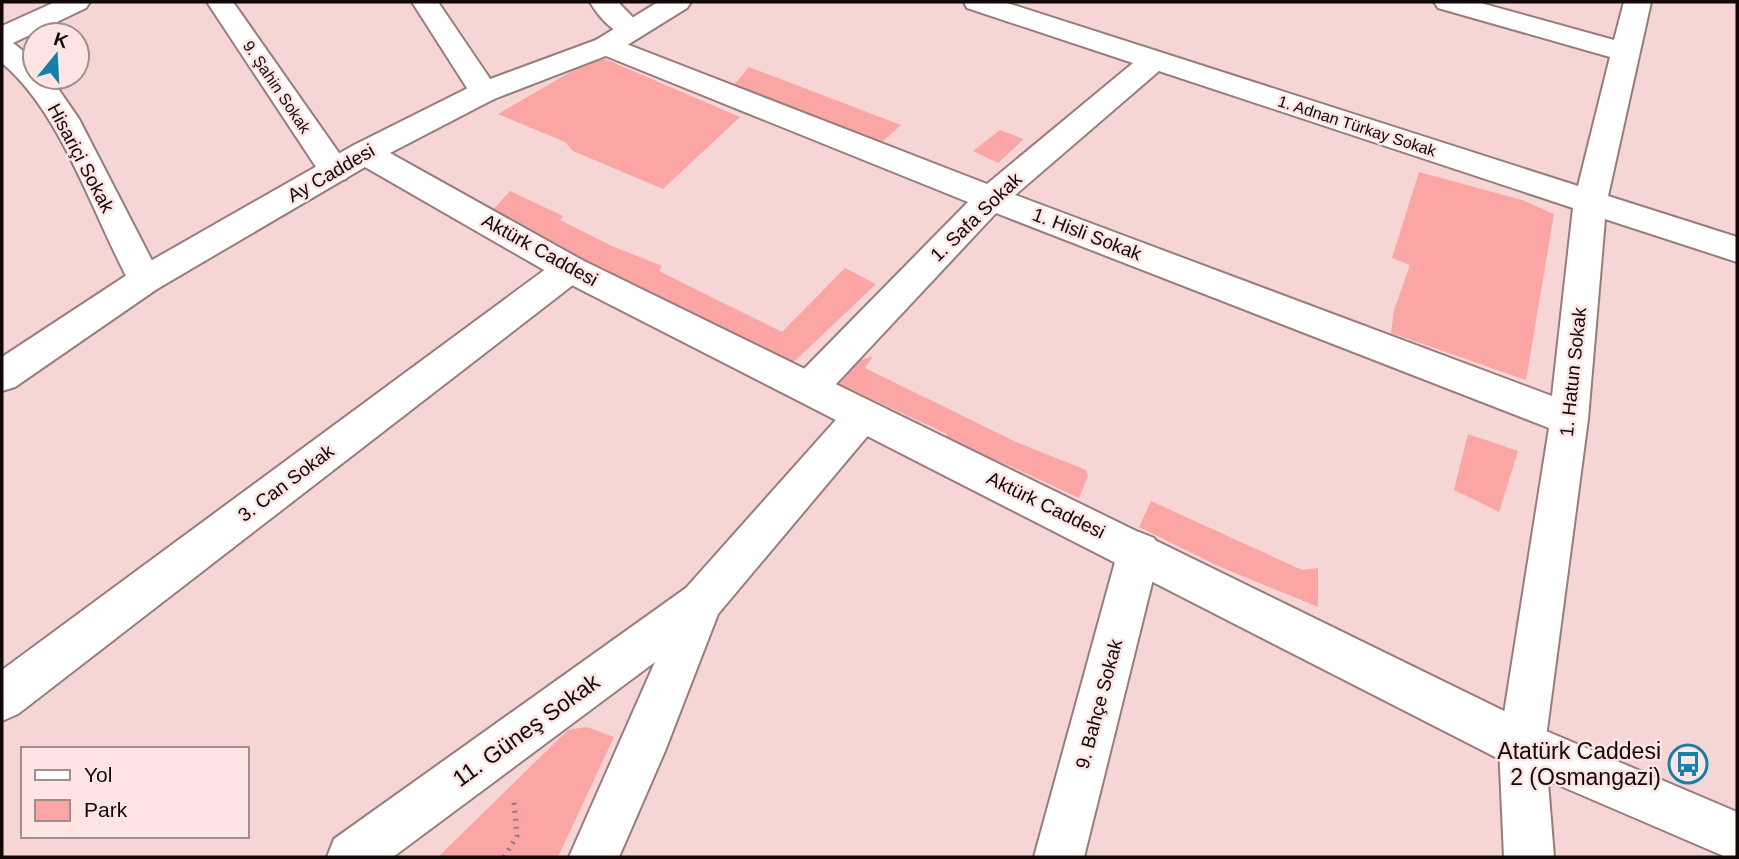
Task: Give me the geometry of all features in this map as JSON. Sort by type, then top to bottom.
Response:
[{"type":"street","points":[[2,37],[76,2]]},
{"type":"street","name":"9. Şahin Sokak","points":[[220,2],[350,162]]},
{"type":"street","points":[[425,2],[484,92]]},
{"type":"street","points":[[603,2],[618,38]]},
{"type":"street","name":"Ay Caddesi","points":[[2,376],[145,280],[350,162],[484,92],[618,38],[677,2]]},
{"type":"street","name":"1. Adnan Türkay Sokak","points":[[977,2],[1737,250]]},
{"type":"street","points":[[1448,2],[1627,53]]},
{"type":"street","name":"1. Hatun Sokak","points":[[1529,857],[1522,745],[1569,419],[1590,204],[1637,2]]},
{"type":"street","name":"1. Hisli Sokak","points":[[618,38],[991,198],[1569,419]]},
{"type":"street","name":"Hisariçi Sokak","points":[[2,48],[31,72],[64,119],[145,280]]},
{"type":"street","name":"1. Safa Sokak","points":[[809,388],[991,198],[1155,59]]},
{"type":"street","name":"Aktürk Caddesi","points":[[350,162],[1139,551],[1522,745],[1737,837]]},
{"type":"street","name":"3. Can Sokak","points":[[2,698],[570,269]]},
{"type":"street","name":"11. Güneş Sokak","points":[[352,857],[701,602],[863,415]]},
{"type":"street","name":"9. Bahçe Sokak","points":[[1059,857],[1139,551]]},
{"type":"street","name":"11. Güneş Sokak","points":[[594,857],[642,751],[701,602]]},
{"type":"path","points":[[504,857],[517,836],[514,790]]},
{"type":"green space","points":[[598,56],[740,117],[663,189],[573,151],[565,142],[498,114]]},
{"type":"green space","points":[[749,67],[901,125],[882,142],[734,85]]},
{"type":"green space","points":[[1000,130],[1024,139],[998,163],[973,151]]},
{"type":"green space","points":[[1419,172],[1522,200],[1554,214],[1526,380],[1391,333],[1394,310],[1410,265],[1392,258]]},
{"type":"green space","points":[[510,191],[563,216],[560,220],[612,246],[662,266],[659,271],[782,332],[845,268],[876,284],[796,360],[781,365],[595,265],[490,213]]},
{"type":"green space","points":[[873,356],[865,368],[1016,442],[1086,470],[1088,476],[1079,498],[1010,466],[945,441],[947,434],[837,383],[861,360]]},
{"type":"green space","points":[[1468,434],[1518,451],[1499,512],[1454,490]]},
{"type":"green space","points":[[1151,501],[1302,570],[1318,568],[1318,607],[1218,566],[1139,527]]},
{"type":"green space","points":[[587,727],[614,737],[558,857],[438,857],[568,730]]},
{"type":"place","name":"Atatürk Caddesi 2 (Osmangazi)","points":[[1688,764]]}]
